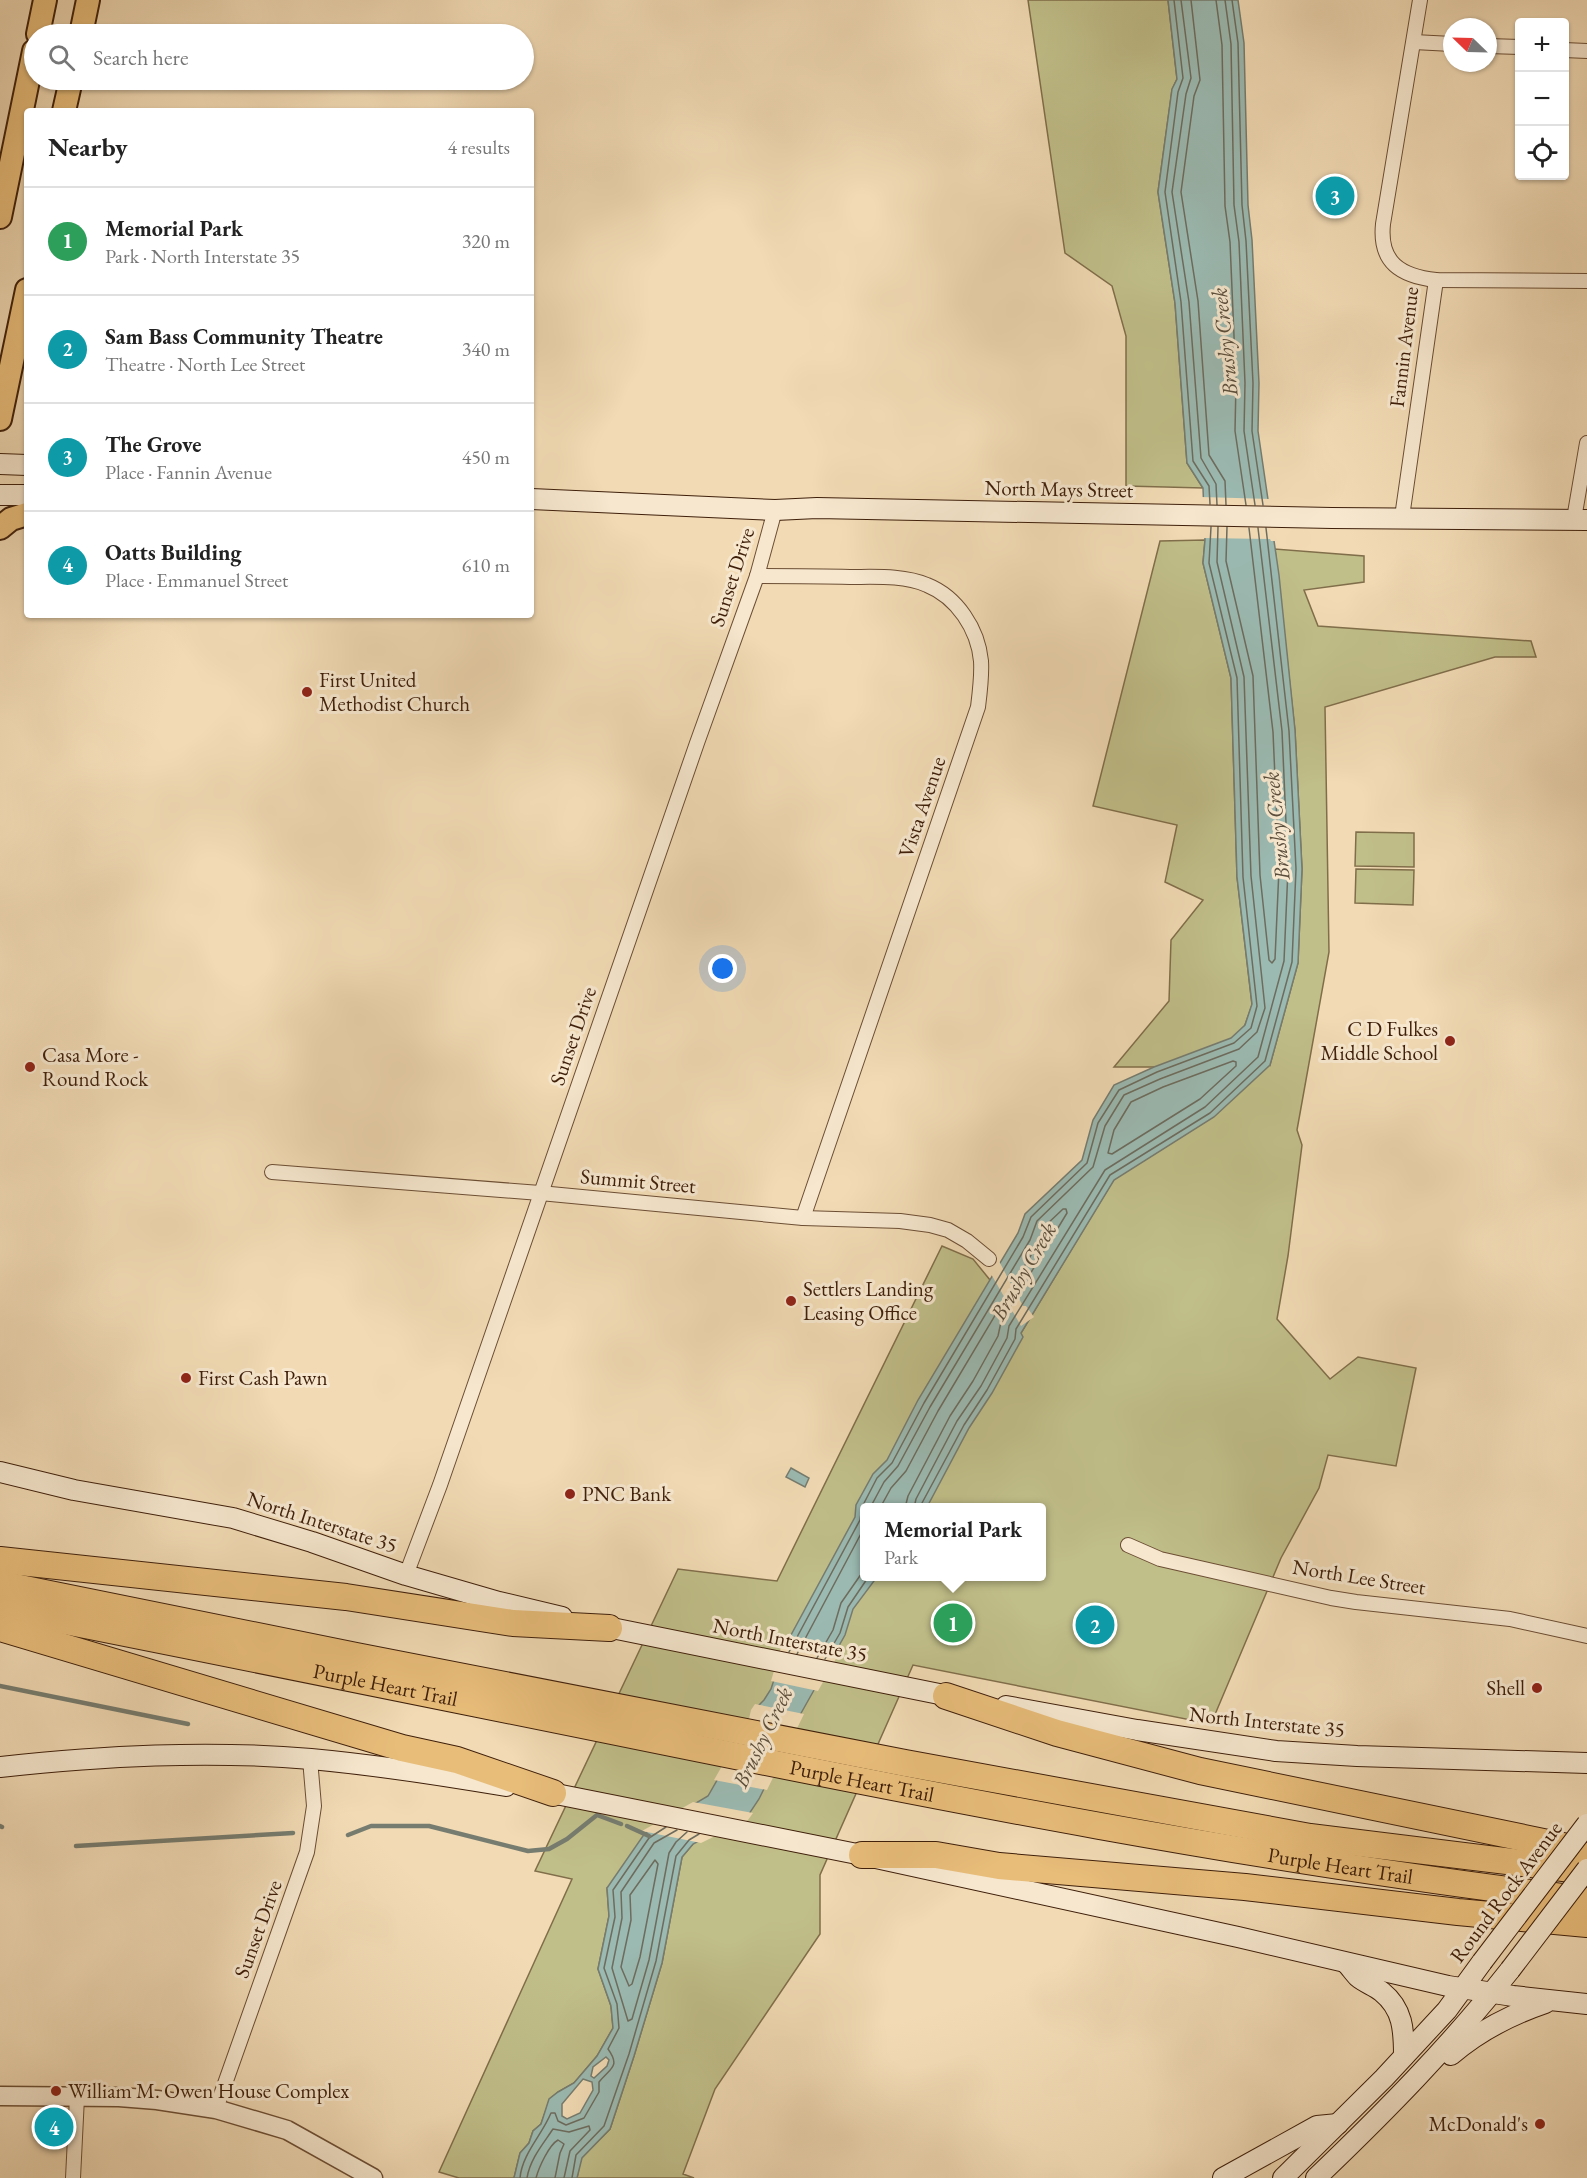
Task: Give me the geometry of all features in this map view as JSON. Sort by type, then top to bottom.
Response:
[{"type":"highway","points":[[40,24],[45,0]]},
{"type":"highway","points":[[83,24],[88,0]]},
{"type":"highway","points":[[0,215],[26,90]]},
{"type":"highway","points":[[65,108],[70,90]]},
{"type":"highway","points":[[72,108],[73,90]]},
{"type":"highway","points":[[0,419],[24,304]]},
{"type":"highway","points":[[0,528],[11,519],[24,515]]},
{"type":"highway","points":[[0,1560],[345,1597],[513,1623],[618,1630]]},
{"type":"highway","name":"Purple Heart Trail","points":[[0,1584],[344,1654],[606,1703],[905,1763],[1311,1837],[1587,1870]]},
{"type":"highway","name":"Purple Heart Trail","points":[[0,1608],[1127,1832],[1268,1856],[1587,1900]]},
{"type":"highway","points":[[0,1628],[402,1748],[457,1760],[560,1795]]},
{"type":"highway","points":[[940,1694],[1057,1733],[1200,1771],[1587,1851]]},
{"type":"highway","points":[[862,1855],[936,1855],[999,1866],[1245,1887],[1458,1912],[1587,1924]]},
{"type":"main road","points":[[0,464],[24,465]]},
{"type":"main road","points":[[0,495],[24,495]]},
{"type":"main road","name":"North Mays Street","points":[[534,499],[775,510],[817,508],[989,513],[1581,520]]},
{"type":"main road","name":"North Interstate 35","points":[[0,1472],[74,1490],[233,1518],[312,1542],[406,1575],[499,1602],[618,1630],[940,1694],[1137,1730],[1276,1751],[1357,1756],[1587,1763]]},
{"type":"main road","points":[[0,1767],[135,1755],[258,1756],[405,1769],[560,1795],[862,1855],[1227,1934],[1462,1988],[1587,2004]]},
{"type":"main road","name":"Round Rock Avenue","points":[[1282,2178],[1338,2124],[1447,2010],[1587,1824]]},
{"type":"main road","points":[[1316,2178],[1413,2083],[1510,1970],[1587,1870]]},
{"type":"main road","points":[[1346,1963],[1358,1977],[1381,1991],[1393,2003],[1401,2017],[1404,2031],[1404,2055]]},
{"type":"main road","points":[[1413,2083],[1428,2075],[1482,2030],[1518,2012],[1551,2001]]},
{"type":"main road","points":[[1222,2178],[1317,2126],[1338,2124]]},
{"type":"street","name":"Fannin Avenue","points":[[1402,517],[1436,280],[1419,279],[1408,275],[1394,265],[1385,252],[1382,236],[1420,0]]},
{"type":"street","points":[[1413,42],[1443,44]]},
{"type":"street","points":[[1497,46],[1515,47]]},
{"type":"street","points":[[1569,50],[1587,51]]},
{"type":"street","points":[[1436,280],[1587,281]]},
{"type":"street","points":[[1581,520],[1587,442]]},
{"type":"street","name":"Sunset Drive","points":[[406,1575],[440,1485],[757,576],[775,510]]},
{"type":"street","name":"Vista Avenue","points":[[757,576],[889,577],[928,585],[958,608],[969,623],[981,660],[978,707],[803,1218]]},
{"type":"street","name":"Summit Street","points":[[272,1172],[540,1193],[803,1218],[900,1221],[948,1230],[967,1241],[989,1259]]},
{"type":"street","name":"North Lee Street","points":[[1128,1545],[1160,1558],[1340,1599],[1510,1619],[1587,1636]]},
{"type":"street","name":"Sunset Drive","points":[[216,2109],[307,1852],[315,1806],[310,1759]]},
{"type":"street","points":[[0,2096],[119,2097],[216,2109],[287,2130],[373,2178]]},
{"type":"street","points":[[73,2178],[77,2097]]},
{"type":"shaded area","points":[[1028,0],[1168,0],[1177,79],[1172,90],[1158,192],[1175,303],[1187,463],[1203,488],[1126,486],[1126,336],[1112,286],[1065,253]]},
{"type":"shaded area","points":[[1205,540],[1203,563],[1231,678],[1237,877],[1252,1005],[1245,1025],[1270,1065],[1298,963],[1302,869],[1295,731],[1275,549],[1364,556],[1364,582],[1304,590],[1318,626],[1531,641],[1536,657],[1495,657],[1325,707],[1329,952],[1297,1130],[1302,1145],[1288,1256],[1277,1319],[1330,1379],[1358,1357],[1416,1368],[1396,1466],[1328,1455],[1319,1488],[1281,1558],[1211,1724],[913,1665],[820,1875],[820,1934],[715,2089],[683,2174],[694,2178],[577,2178],[581,2158],[610,2129],[662,1963],[682,1857],[693,1844],[607,1888],[609,1916],[598,1969],[611,2006],[613,2028],[597,2056],[574,2083],[550,2099],[541,2124],[533,2131],[529,2143],[520,2153],[514,2178],[459,2178],[439,2172],[572,1879],[535,1871],[678,1569],[777,1581],[942,1246],[973,1259],[990,1280],[1021,1333],[1114,1179],[1213,1117],[1154,1067],[1114,1067],[1169,1001],[1171,940],[1203,900],[1165,882],[1177,825],[1093,806],[1160,541]]},
{"type":"shaded area","points":[[1356,832],[1414,833],[1414,867],[1355,866]]},
{"type":"shaded area","points":[[1356,869],[1414,870],[1413,905],[1355,903]]},
{"type":"water","name":"Brushy Creek","points":[[1168,0],[1238,0],[1244,43],[1248,205],[1252,240],[1259,383],[1258,431],[1279,575],[1295,730],[1302,869],[1298,963],[1270,1065],[1214,1117],[1114,1180],[1021,1333],[1023,1337],[992,1393],[969,1428],[929,1503],[860,1503],[860,1581],[874,1581],[853,1609],[845,1635],[800,1715],[759,1799],[747,1817],[693,1844],[682,1857],[662,1963],[610,2129],[582,2158],[577,2178],[514,2178],[520,2153],[529,2143],[533,2131],[541,2124],[549,2099],[574,2083],[597,2056],[613,2028],[611,2006],[598,1969],[609,1916],[607,1888],[645,1833],[708,1796],[728,1761],[749,1734],[753,1711],[771,1689],[785,1646],[855,1517],[856,1505],[873,1474],[887,1460],[918,1400],[1018,1233],[1025,1214],[1082,1160],[1093,1120],[1114,1085],[1231,1038],[1245,1025],[1252,1004],[1237,877],[1231,678],[1203,563],[1205,540],[1203,488],[1187,463],[1175,303],[1158,192],[1172,89],[1177,79]],"holes":[[[606,2057],[609,2060],[607,2066],[594,2078],[591,2076],[593,2067]],[[583,2079],[592,2082],[593,2090],[580,2113],[567,2119],[562,2116],[562,2104]]]},
{"type":"water","points":[[791,1468],[809,1478],[805,1487],[786,1477]]},
{"type":"pier","points":[[1201,497],[1271,499],[1277,541],[1202,538]]},
{"type":"pier","points":[[999,1261],[1012,1286],[1017,1289],[1017,1295],[1023,1306],[1026,1306],[1034,1317],[1021,1326],[991,1274]]},
{"type":"pier","points":[[782,1644],[838,1655],[818,1691],[771,1681]]},
{"type":"pier","points":[[755,1704],[804,1714],[767,1790],[714,1780],[746,1732],[751,1710]]},
{"type":"pier","points":[[693,1802],[753,1813],[748,1820],[701,1843],[642,1831]]},
{"type":"waterway","points":[[0,1686],[188,1724]]},
{"type":"waterway","points":[[348,1835],[371,1826],[429,1826],[528,1851],[549,1849],[567,1839],[597,1815],[621,1824]]},
{"type":"waterway","points":[[627,1826],[649,1836]]},
{"type":"waterway","points":[[76,1846],[293,1833]]},
{"type":"place","name":"The Grove","points":[[1335,196]]},
{"type":"place","name":"First United Methodist Church","points":[[307,692]]},
{"type":"place","name":"C D Fulkes Middle School","points":[[1450,1041]]},
{"type":"place","name":"Casa More - Round Rock","points":[[30,1067]]},
{"type":"place","name":"Settlers Landing Leasing Office","points":[[791,1301]]},
{"type":"place","name":"First Cash Pawn","points":[[186,1378]]},
{"type":"place","name":"PNC Bank","points":[[570,1494]]},
{"type":"place","name":"Memorial Park","points":[[953,1623]]},
{"type":"place","name":"Sam Bass Community Theatre","points":[[1095,1625]]},
{"type":"place","name":"Shell","points":[[1537,1688]]},
{"type":"place","name":"William M. Owen House Complex","points":[[56,2091]]},
{"type":"place","name":"McDonald's","points":[[1540,2124]]},
{"type":"place","name":"Oatts Building","points":[[54,2127]]}]
